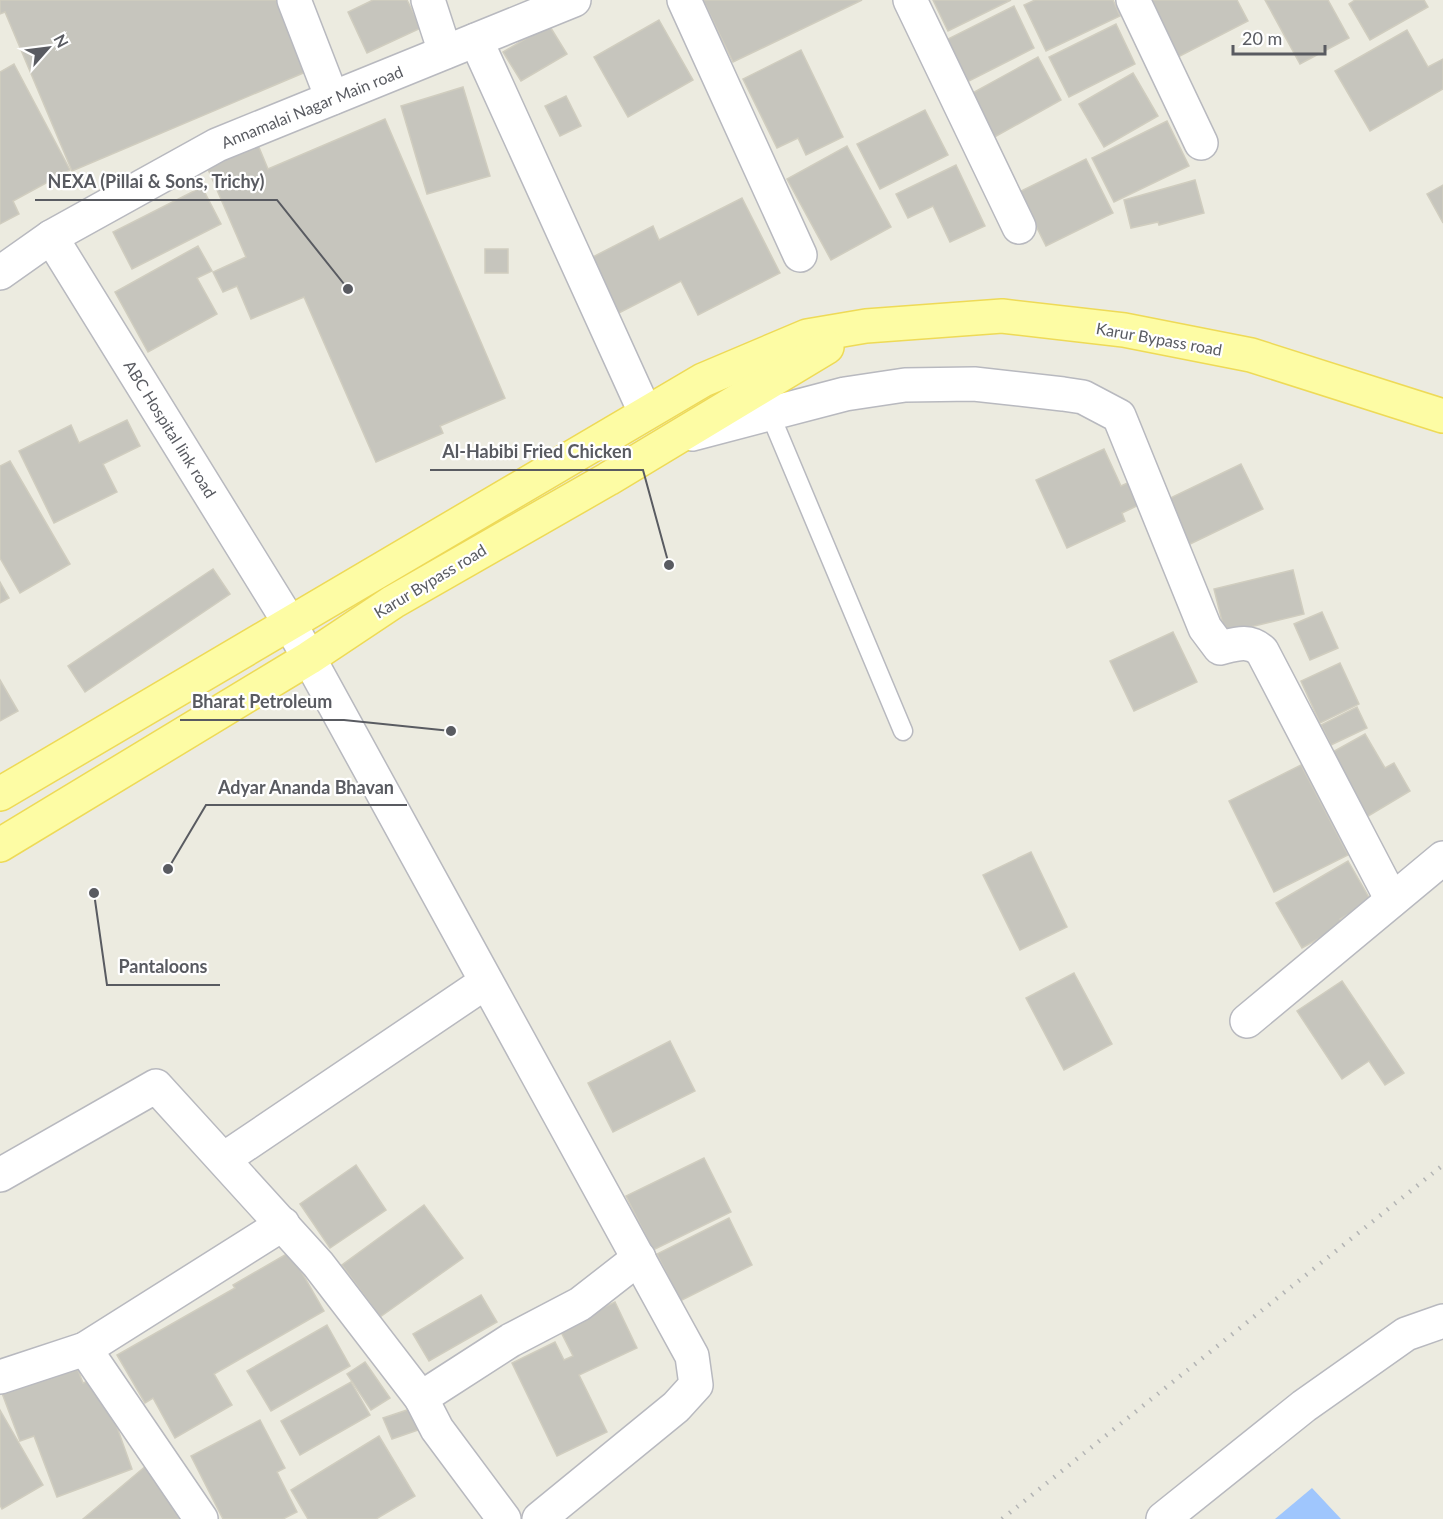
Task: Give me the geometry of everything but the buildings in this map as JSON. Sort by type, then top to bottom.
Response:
[{"type":"main road","name":"Karur Bypass road","points":[[0,794],[645,412],[703,380],[807,336],[866,326],[1002,316],[1125,330],[1251,355],[1443,416]]},
{"type":"main road","name":"Karur Bypass road","points":[[0,845],[309,658],[393,602],[866,326]]},
{"type":"street","points":[[294,0],[332,98]]},
{"type":"street","points":[[428,0],[445,52]]},
{"type":"street","name":"Annamalai Nagar Main road","points":[[0,273],[51,237],[217,145],[573,0]]},
{"type":"street","points":[[684,0],[800,255]]},
{"type":"street","points":[[910,0],[1019,228]]},
{"type":"street","points":[[1133,0],[1201,142]]},
{"type":"street","points":[[476,40],[645,412]]},
{"type":"street","name":"ABC Hospital link road","points":[[51,237],[289,622],[692,1356],[696,1385],[676,1407],[539,1519]]},
{"type":"street","points":[[674,440],[845,394],[905,385],[974,384],[1083,397],[1119,416],[1205,628],[1220,648],[1242,643],[1254,644],[1262,651],[1392,900]]},
{"type":"street","points":[[1247,1021],[1443,858]]},
{"type":"street","points":[[224,1159],[486,982]]},
{"type":"street","points":[[0,1174],[156,1086],[318,1264],[421,1398],[437,1429],[504,1519]]},
{"type":"street","points":[[0,1377],[85,1349],[284,1224]]},
{"type":"street","points":[[421,1398],[511,1340],[580,1304],[639,1258]]},
{"type":"street","points":[[1163,1519],[1331,1386],[1406,1334],[1443,1321]]},
{"type":"street","points":[[85,1349],[201,1519]]},
{"type":"lane","points":[[770,414],[903,732]]},
{"type":"water","points":[[1312,1488],[1341,1519],[1275,1519]]},
{"type":"railway","points":[[1002,1519],[1443,1165]]},
{"type":"place","name":"NEXA (Pillai & Sons, Trichy)","points":[[348,289]]},
{"type":"place","name":"Al-Habibi Fried Chicken","points":[[669,565]]},
{"type":"place","name":"Bharat Petroleum","points":[[451,731]]},
{"type":"place","name":"Adyar Ananda Bhavan","points":[[168,869]]},
{"type":"place","name":"Pantaloons","points":[[94,893]]}]
